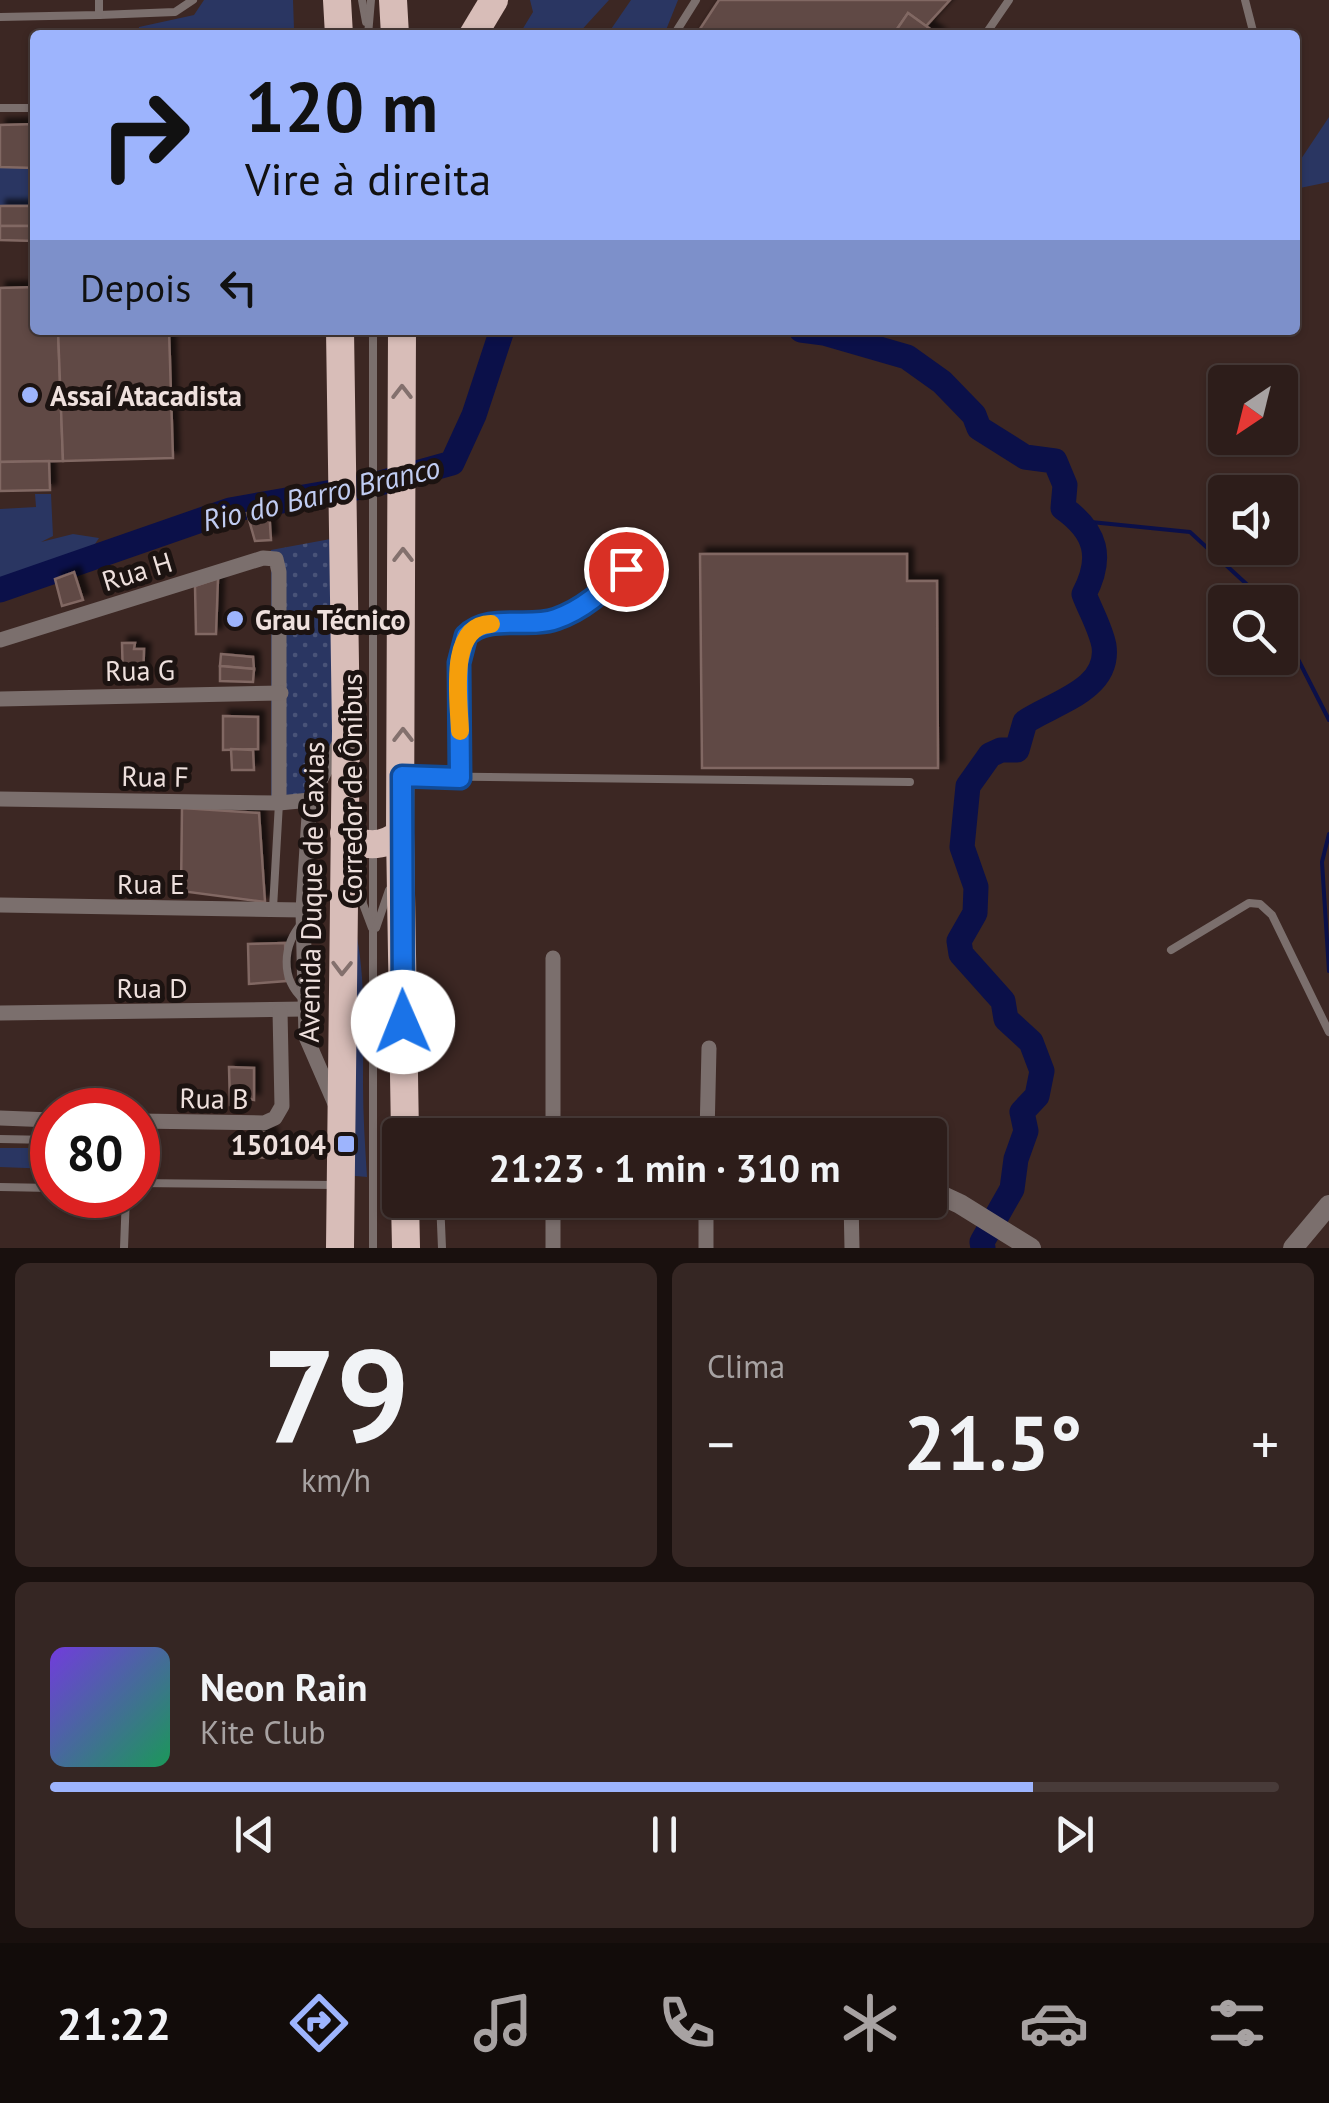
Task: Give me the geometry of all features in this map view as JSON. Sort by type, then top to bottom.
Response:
[{"type":"highway","points":[[338,0],[338,30]]},
{"type":"highway","points":[[379,30],[393,0]]},
{"type":"highway","points":[[475,30],[494,0]]},
{"type":"highway","points":[[402,335],[400,833],[404,1118]]},
{"type":"highway","name":"Avenida Duque de Caxias","points":[[336,340],[346,730],[358,840],[340,1115],[340,1248]]},
{"type":"highway","points":[[358,840],[386,843],[400,833]]},
{"type":"highway","points":[[406,1218],[406,1248]]},
{"type":"street","name":"Rua H","points":[[0,640],[262,558],[276,559],[281,693]]},
{"type":"street","points":[[278,803],[281,693]]},
{"type":"street","name":"Rua G","points":[[0,698],[281,693]]},
{"type":"street","points":[[340,1115],[311,1051],[304,1005],[303,916],[310,800],[346,730]]},
{"type":"street","name":"Rua F","points":[[0,799],[278,803],[310,800]]},
{"type":"street","name":"Rua E","points":[[0,906],[272,909],[303,916]]},
{"type":"street","points":[[553,958],[553,1118]]},
{"type":"street","name":"Rua D","points":[[0,1013],[280,1011],[304,1005]]},
{"type":"street","name":"Rua B","points":[[160,1122],[264,1123],[274,1118],[282,1106],[280,1011]]},
{"type":"street","points":[[707,1118],[709,1048]]},
{"type":"street","points":[[2,1119],[30,1120]]},
{"type":"street","points":[[947,1198],[1026,1244]]},
{"type":"street","points":[[1293,1248],[1329,1204]]},
{"type":"street","points":[[552,1248],[553,1218]]},
{"type":"street","points":[[706,1218],[706,1248]]},
{"type":"street","points":[[851,1218],[852,1248]]},
{"type":"lane","points":[[99,0],[99,15]]},
{"type":"lane","points":[[0,17],[175,12],[193,0]]},
{"type":"lane","points":[[362,0],[375,30]]},
{"type":"lane","points":[[371,0],[376,30]]},
{"type":"lane","points":[[677,30],[696,0]]},
{"type":"lane","points":[[989,30],[1010,0]]},
{"type":"lane","points":[[1245,0],[1253,30]]},
{"type":"lane","points":[[0,108],[30,108]]},
{"type":"lane","name":"Corredor de Ônibus","points":[[373,335],[358,840],[374,932],[373,1248]]},
{"type":"lane","points":[[460,778],[459,663],[466,636],[482,624],[554,620],[593,601],[626,569]]},
{"type":"lane","points":[[402,776],[910,782]]},
{"type":"lane","points":[[272,909],[278,803]]},
{"type":"lane","points":[[374,932],[386,905],[400,833]]},
{"type":"lane","points":[[358,840],[363,904],[374,932]]},
{"type":"lane","points":[[1171,950],[1249,903],[1260,904],[1272,915],[1329,1032]]},
{"type":"lane","points":[[0,1139],[30,1140]]},
{"type":"lane","points":[[160,1181],[340,1185]]},
{"type":"lane","points":[[0,1188],[30,1188]]},
{"type":"lane","points":[[124,1248],[125,1218]]},
{"type":"lane","points":[[441,1218],[442,1248]]},
{"type":"shaded area","points":[[204,0],[293,0],[294,29],[139,30],[194,15]]},
{"type":"shaded area","points":[[530,0],[609,0],[582,30],[522,30],[533,12]]},
{"type":"shaded area","points":[[631,0],[678,0],[666,30],[610,30]]},
{"type":"shaded area","points":[[1329,117],[1329,182],[1300,188],[1300,160]]},
{"type":"shaded area","points":[[0,167],[30,168],[30,206],[0,206]]},
{"type":"shaded area","points":[[35,494],[51,494],[53,536],[41,542],[73,534],[99,538],[89,553],[0,585],[0,509],[36,507]]},
{"type":"shaded area","points":[[336,538],[336,733],[308,800],[271,801],[271,550]]},
{"type":"shaded area","points":[[357,937],[363,992],[367,1177],[344,1175]]},
{"type":"shaded area","points":[[0,1148],[30,1148],[30,1168],[0,1167]]},
{"type":"building","points":[[719,0],[950,0],[926,26],[908,13],[896,30],[699,30]]},
{"type":"building","points":[[908,13],[932,30],[896,30]]},
{"type":"building","points":[[30,124],[30,168],[0,167],[0,125]]},
{"type":"building","points":[[0,206],[30,206],[30,226],[0,226]]},
{"type":"building","points":[[0,226],[30,226],[30,241],[0,240]]},
{"type":"building","name":"Assaí Atacadista","points":[[30,287],[30,335],[58,335],[63,461],[0,462],[0,288]]},
{"type":"building","points":[[58,335],[169,335],[173,458],[63,461]]},
{"type":"building","points":[[49,461],[50,490],[0,491],[0,462]]},
{"type":"building","points":[[269,510],[271,540],[255,541],[247,513]]},
{"type":"building","points":[[700,554],[907,554],[907,581],[937,581],[938,768],[702,768]]},
{"type":"building","points":[[74,572],[83,600],[62,606],[55,579]]},
{"type":"building","points":[[218,578],[216,634],[196,634],[195,586]]},
{"type":"building","points":[[122,643],[135,643],[134,649],[144,649],[143,682],[123,680]]},
{"type":"building","points":[[221,654],[253,657],[254,669],[220,666]]},
{"type":"building","points":[[220,666],[254,669],[253,682],[220,681]]},
{"type":"building","points":[[223,716],[258,717],[258,749],[223,750]]},
{"type":"building","points":[[231,749],[253,750],[254,770],[232,770]]},
{"type":"building","points":[[182,808],[259,813],[265,902],[181,891]]},
{"type":"building","points":[[285,943],[286,981],[249,984],[248,944]]},
{"type":"building","points":[[229,1067],[254,1068],[254,1100],[245,1098],[245,1104],[230,1105]]},
{"type":"building","points":[[256,1132],[271,1133],[271,1158],[254,1157]]},
{"type":"waterway","name":"Rio do Barro Branco","points":[[0,590],[230,510],[373,485],[452,463],[474,415],[500,335]]},
{"type":"waterway","name":"Rio do Barro Branco","points":[[831,335],[907,357],[942,382],[974,415],[979,428],[1025,457],[1055,461],[1065,485],[1063,508],[1090,536],[1095,557],[1084,594],[1104,646],[1098,674],[1077,693],[1025,722],[1017,750],[990,755],[968,786],[962,847],[976,887],[975,913],[959,941],[961,954],[1003,1001],[1006,1019],[1031,1042],[1042,1071],[1037,1096],[1022,1112],[1026,1131],[1016,1159],[1012,1189],[982,1242],[983,1248]]},
{"type":"waterway","points":[[1081,521],[1190,532],[1248,585]]},
{"type":"waterway","points":[[1298,659],[1329,720]]},
{"type":"waterway","points":[[1329,834],[1322,862],[1329,971]]},
{"type":"slow traffic","points":[[460,731],[459,663],[466,636],[473,628],[491,624]]},
{"type":"place","name":"Assaí Atacadista","points":[[30,395]]},
{"type":"place","name":"Grau Técnico","points":[[235,619]]},
{"type":"place","name":"150104","points":[[346,1144]]},
{"type":"route","points":[[403,1022],[402,776],[460,778],[459,663],[466,636],[482,624],[554,620],[593,601],[626,569]]}]
